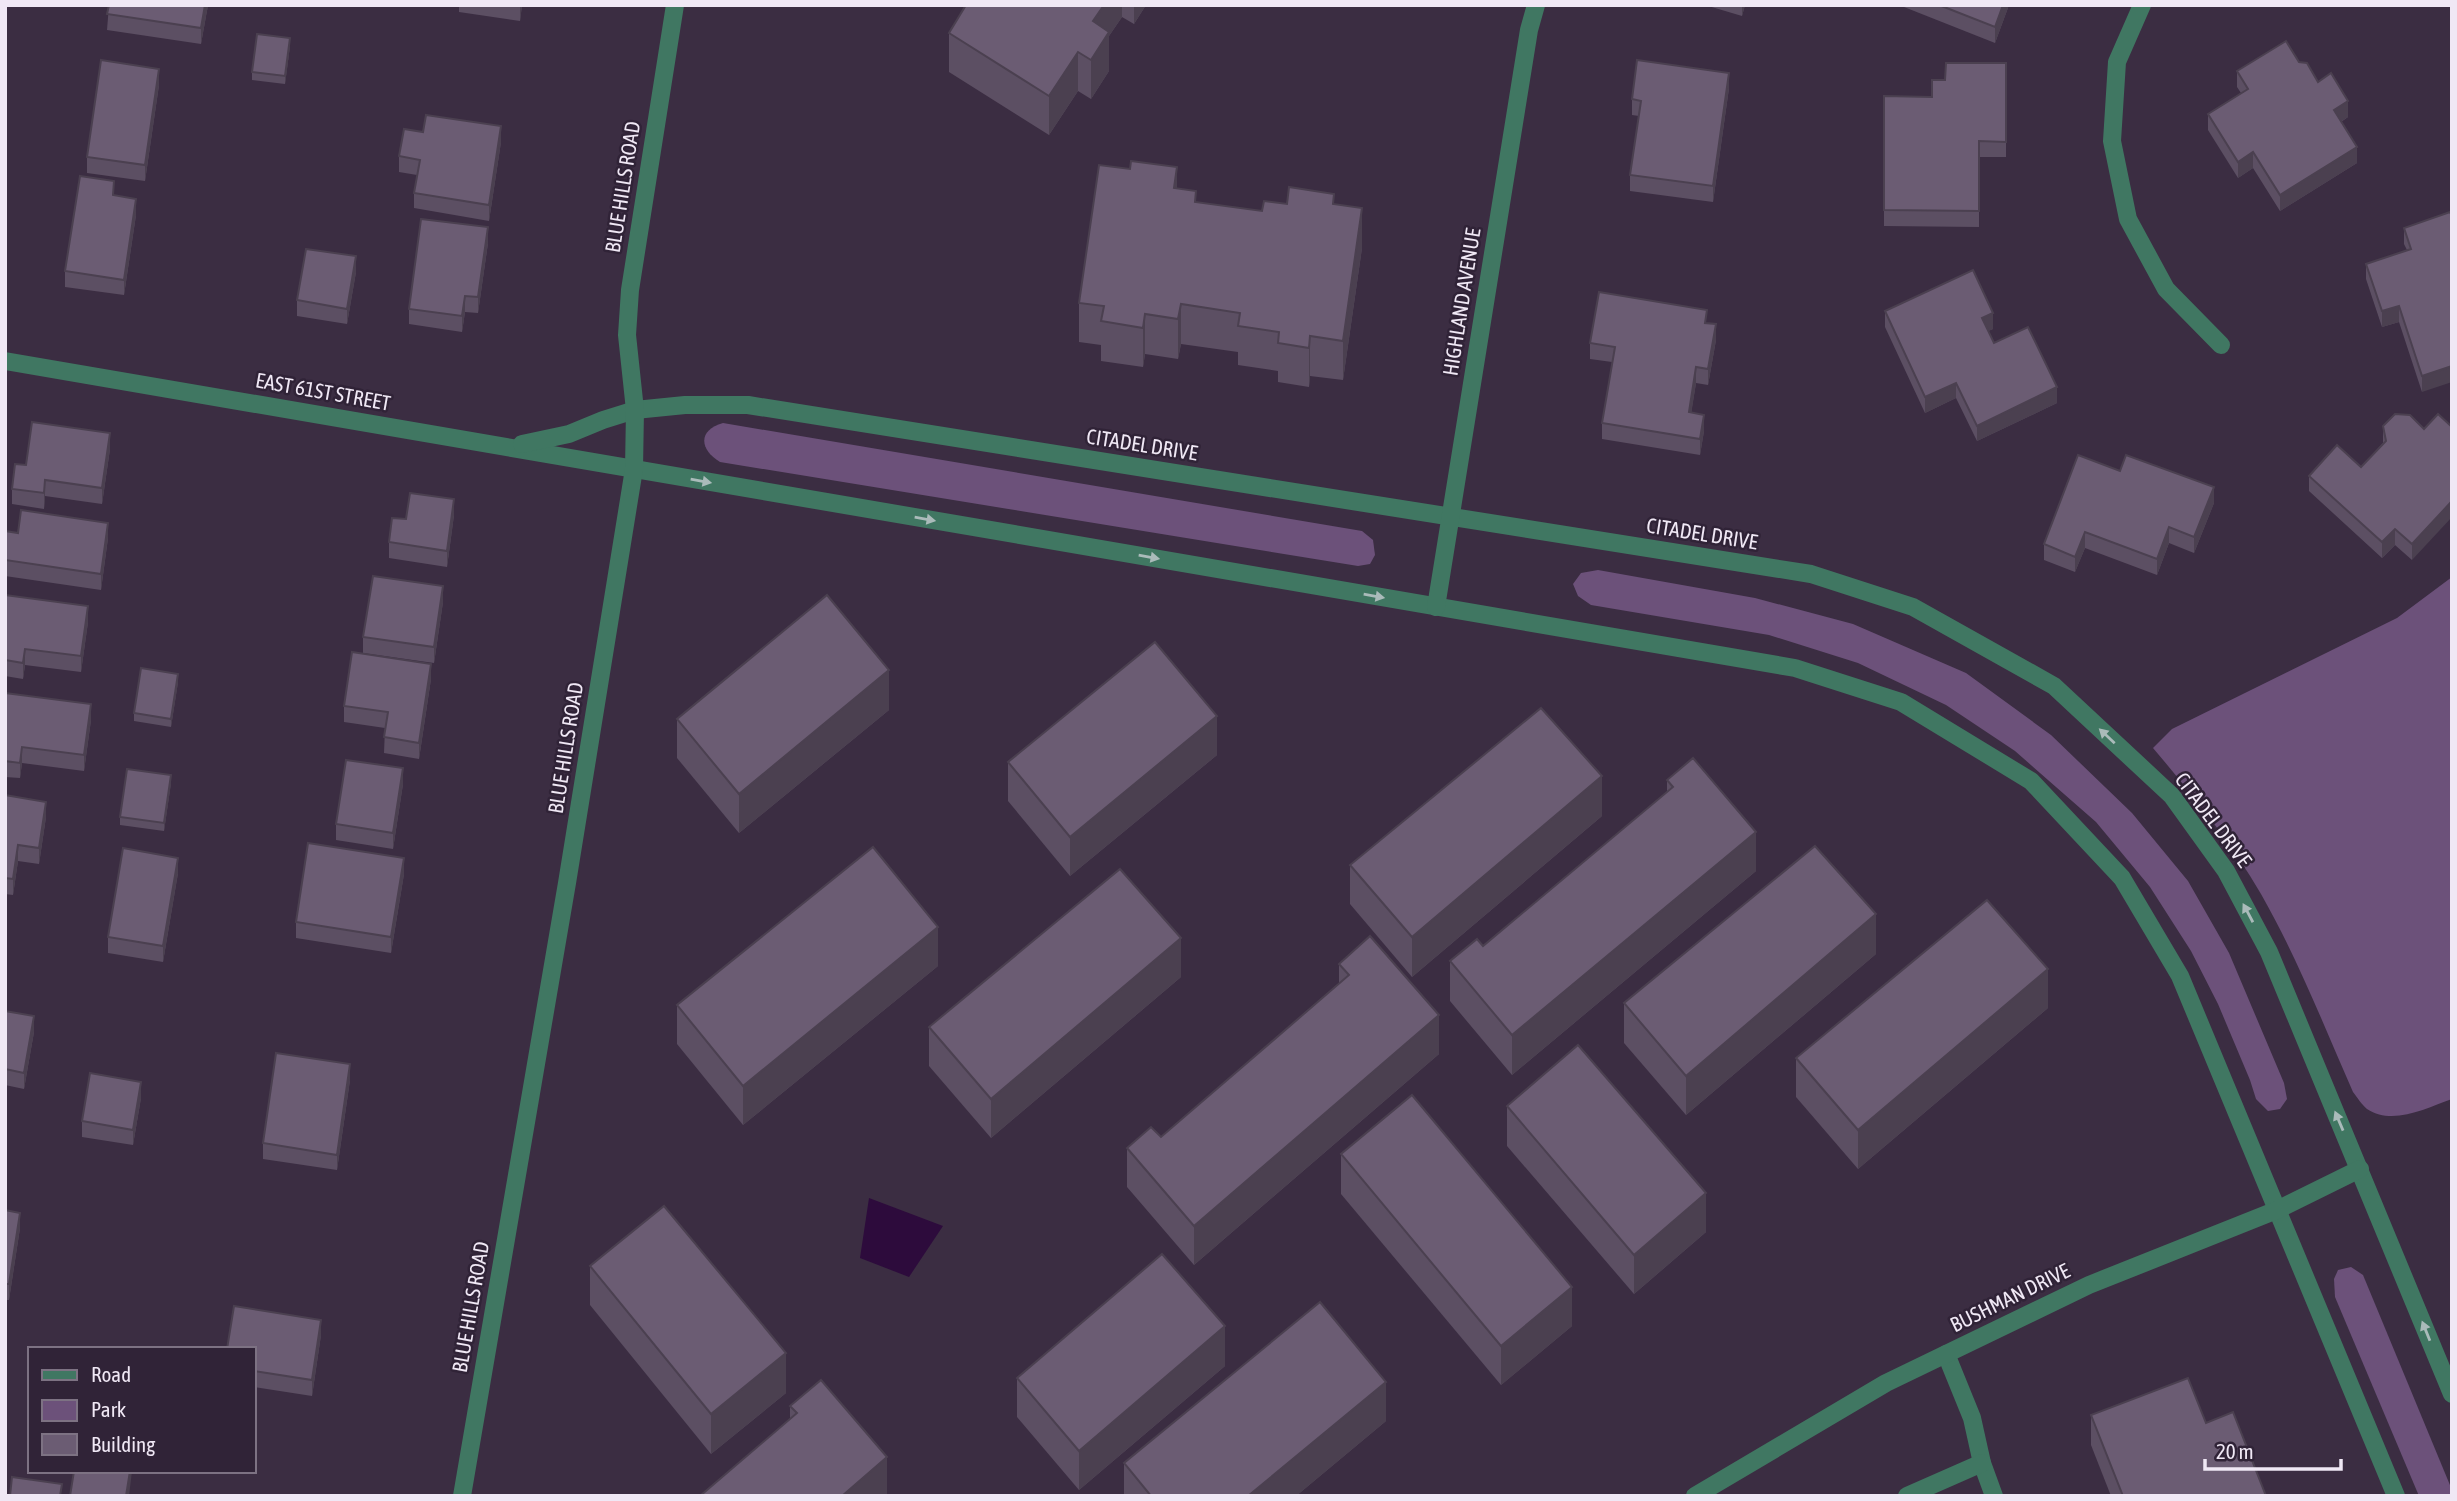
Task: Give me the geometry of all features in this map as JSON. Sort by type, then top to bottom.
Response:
[{"type":"street","name":"BLUE HILLS ROAD","points":[[462,1496],[569,871],[634,469],[635,410],[627,335],[630,290],[675,5]]},
{"type":"street","name":"HIGHLAND AVENUE","points":[[1436,607],[1529,30],[1536,5]]},
{"type":"street","points":[[2142,5],[2117,62],[2113,115],[2112,141],[2128,219],[2166,289],[2221,345]]},
{"type":"street","name":"EAST 61ST STREET","points":[[5,361],[634,469]]},
{"type":"street","name":"CITADEL DRIVE","points":[[510,447],[569,434],[635,410],[685,405],[748,405],[1811,574],[1913,607],[2054,686],[2172,796],[2226,871],[2269,952],[2452,1394]]},
{"type":"street","points":[[634,469],[1795,668],[1901,702],[2031,781],[2122,878],[2180,976],[2396,1496]]},
{"type":"street","name":"BUSHMAN DRIVE","points":[[1695,1496],[1885,1383],[2088,1285],[2277,1210],[2360,1169]]},
{"type":"street","points":[[1945,1354],[1972,1418],[1982,1463],[1994,1496]]},
{"type":"street","points":[[1906,1496],[1982,1463]]},
{"type":"green space","points":[[723,423],[1362,531],[1373,540],[1375,555],[1370,564],[1358,566],[720,462],[708,451],[704,440],[709,430]]},
{"type":"green space","points":[[1598,570],[1755,598],[1853,624],[1966,673],[2051,735],[2132,813],[2188,881],[2229,953],[2284,1083],[2287,1099],[2280,1109],[2268,1111],[2256,1099],[2218,1004],[2191,951],[2150,887],[2096,822],[2015,751],[1946,705],[1858,663],[1769,635],[1591,605],[1578,596],[1573,584],[1581,573]]},
{"type":"green space","points":[[2452,577],[2452,1099],[2410,1114],[2388,1116],[2367,1109],[2353,1092],[2298,967],[2261,894],[2210,818],[2153,748],[2172,729],[2397,618]]},
{"type":"green space","points":[[2351,1267],[2363,1275],[2452,1490],[2452,1496],[2419,1496],[2335,1297],[2334,1279],[2338,1270]]},
{"type":"shaded area","points":[[869,1198],[943,1226],[909,1277],[860,1258]]},
{"type":"building","points":[[109,5],[205,5],[201,28],[107,14]]},
{"type":"building","points":[[966,5],[1104,5],[1093,21],[1109,32],[1091,60],[1078,52],[1049,96],[949,33]]},
{"type":"building","points":[[1939,5],[2003,5],[1995,27]]},
{"type":"building","points":[[257,34],[290,38],[285,76],[252,72]]},
{"type":"building","points":[[2286,41],[2299,62],[2307,63],[2318,82],[2331,73],[2348,101],[2334,110],[2357,147],[2280,195],[2253,152],[2238,162],[2208,114],[2248,89],[2237,71]]},
{"type":"building","points":[[101,60],[159,69],[145,165],[87,157]]},
{"type":"building","points":[[1637,60],[1729,73],[1713,186],[1630,175],[1641,101],[1632,99]]},
{"type":"building","points":[[1946,63],[2006,63],[2006,142],[1979,141],[1979,211],[1884,210],[1884,96],[1932,97],[1932,80],[1945,80]]},
{"type":"building","points":[[426,115],[501,126],[489,205],[414,193],[420,160],[399,156],[404,129],[423,132]]},
{"type":"building","points":[[1131,161],[1177,167],[1174,188],[1196,191],[1195,202],[1262,211],[1264,201],[1287,204],[1289,187],[1334,194],[1333,204],[1362,208],[1343,341],[1310,336],[1309,348],[1278,343],[1279,332],[1238,326],[1240,313],[1181,304],[1178,319],[1145,314],[1143,328],[1101,321],[1104,306],[1079,303],[1099,165],[1130,169]]},
{"type":"building","points":[[80,176],[114,181],[113,195],[136,199],[124,280],[65,271]]},
{"type":"building","points":[[2450,212],[2452,366],[2422,376],[2399,306],[2382,311],[2366,264],[2411,249],[2404,228]]},
{"type":"building","points":[[421,219],[488,227],[478,297],[465,296],[462,316],[409,309]]},
{"type":"building","points":[[306,249],[356,256],[347,309],[297,300]]},
{"type":"building","points":[[1973,270],[1993,313],[1982,318],[1994,343],[2028,327],[2057,387],[1977,426],[1956,383],[1925,397],[1885,311]]},
{"type":"building","points":[[1599,292],[1707,310],[1705,323],[1716,324],[1708,369],[1696,367],[1689,412],[1704,415],[1700,439],[1602,423],[1615,347],[1590,343]]},
{"type":"building","points":[[2395,414],[2410,415],[2424,429],[2438,414],[2452,427],[2452,501],[2412,544],[2395,529],[2382,542],[2309,476],[2337,445],[2361,467],[2386,441],[2383,426]]},
{"type":"building","points":[[32,422],[110,433],[102,488],[45,480],[44,493],[12,489],[15,464],[26,465]]},
{"type":"building","points":[[2078,455],[2120,471],[2126,455],[2214,487],[2194,537],[2169,527],[2157,559],[2085,532],[2075,557],[2044,544]]},
{"type":"building","points":[[410,493],[454,499],[447,551],[389,542],[392,518],[406,519]]},
{"type":"building","points":[[21,510],[108,523],[101,574],[5,560],[5,531],[18,533]]},
{"type":"building","points":[[373,576],[443,586],[434,647],[363,637]]},
{"type":"building","points":[[5,595],[88,606],[81,656],[25,649],[23,663],[5,660]]},
{"type":"building","points":[[827,595],[889,670],[739,794],[677,719]]},
{"type":"building","points":[[1155,642],[1217,716],[1070,837],[1008,762]]},
{"type":"building","points":[[352,652],[431,664],[419,743],[384,737],[388,712],[344,706]]},
{"type":"building","points":[[141,668],[178,674],[171,719],[134,713]]},
{"type":"building","points":[[5,693],[91,704],[84,755],[22,747],[20,763],[5,761]]},
{"type":"building","points":[[1541,708],[1602,776],[1412,937],[1350,865]]},
{"type":"building","points":[[1693,758],[1756,832],[1512,1035],[1450,961],[1477,939],[1483,946],[1673,787],[1667,780]]},
{"type":"building","points":[[346,760],[403,768],[393,833],[336,824]]},
{"type":"building","points":[[127,769],[171,775],[164,823],[120,817]]},
{"type":"building","points":[[5,795],[46,802],[39,848],[18,845],[13,879],[5,878]]},
{"type":"building","points":[[308,843],[404,858],[391,937],[296,922]]},
{"type":"building","points":[[1815,846],[1876,914],[1686,1076],[1624,1003]]},
{"type":"building","points":[[873,847],[938,927],[743,1086],[677,1005]]},
{"type":"building","points":[[123,848],[178,858],[163,946],[108,937]]},
{"type":"building","points":[[1120,869],[1181,938],[991,1099],[929,1027]]},
{"type":"building","points":[[1987,900],[2048,969],[1858,1130],[1796,1058]]},
{"type":"building","points":[[1370,936],[1439,1015],[1194,1226],[1127,1148],[1151,1127],[1161,1137],[1349,975],[1339,964]]},
{"type":"building","points":[[5,1011],[34,1016],[24,1073],[5,1069]]},
{"type":"building","points":[[1578,1045],[1706,1193],[1634,1255],[1507,1106]]},
{"type":"building","points":[[276,1053],[350,1064],[337,1155],[263,1143]]},
{"type":"building","points":[[90,1073],[141,1082],[133,1130],[82,1121]]},
{"type":"building","points":[[1412,1095],[1572,1287],[1501,1346],[1341,1154]]},
{"type":"building","points":[[664,1206],[786,1353],[711,1414],[590,1266]]},
{"type":"building","points":[[5,1210],[20,1213],[9,1284],[5,1284]]},
{"type":"building","points":[[1162,1254],[1225,1326],[1079,1451],[1017,1378]]},
{"type":"building","points":[[1320,1302],[1386,1382],[1248,1496],[1151,1496],[1124,1463]]},
{"type":"building","points":[[234,1306],[321,1320],[312,1380],[256,1371],[256,1347],[227,1347]]},
{"type":"building","points":[[2188,1378],[2206,1423],[2233,1412],[2266,1496],[2123,1496],[2091,1415]]},
{"type":"building","points":[[821,1380],[887,1457],[842,1496],[700,1496],[797,1413],[790,1406]]},
{"type":"building","points":[[74,1473],[130,1473],[126,1496],[70,1496]]},
{"type":"building","points":[[12,1477],[62,1484],[60,1496],[10,1496]]}]
